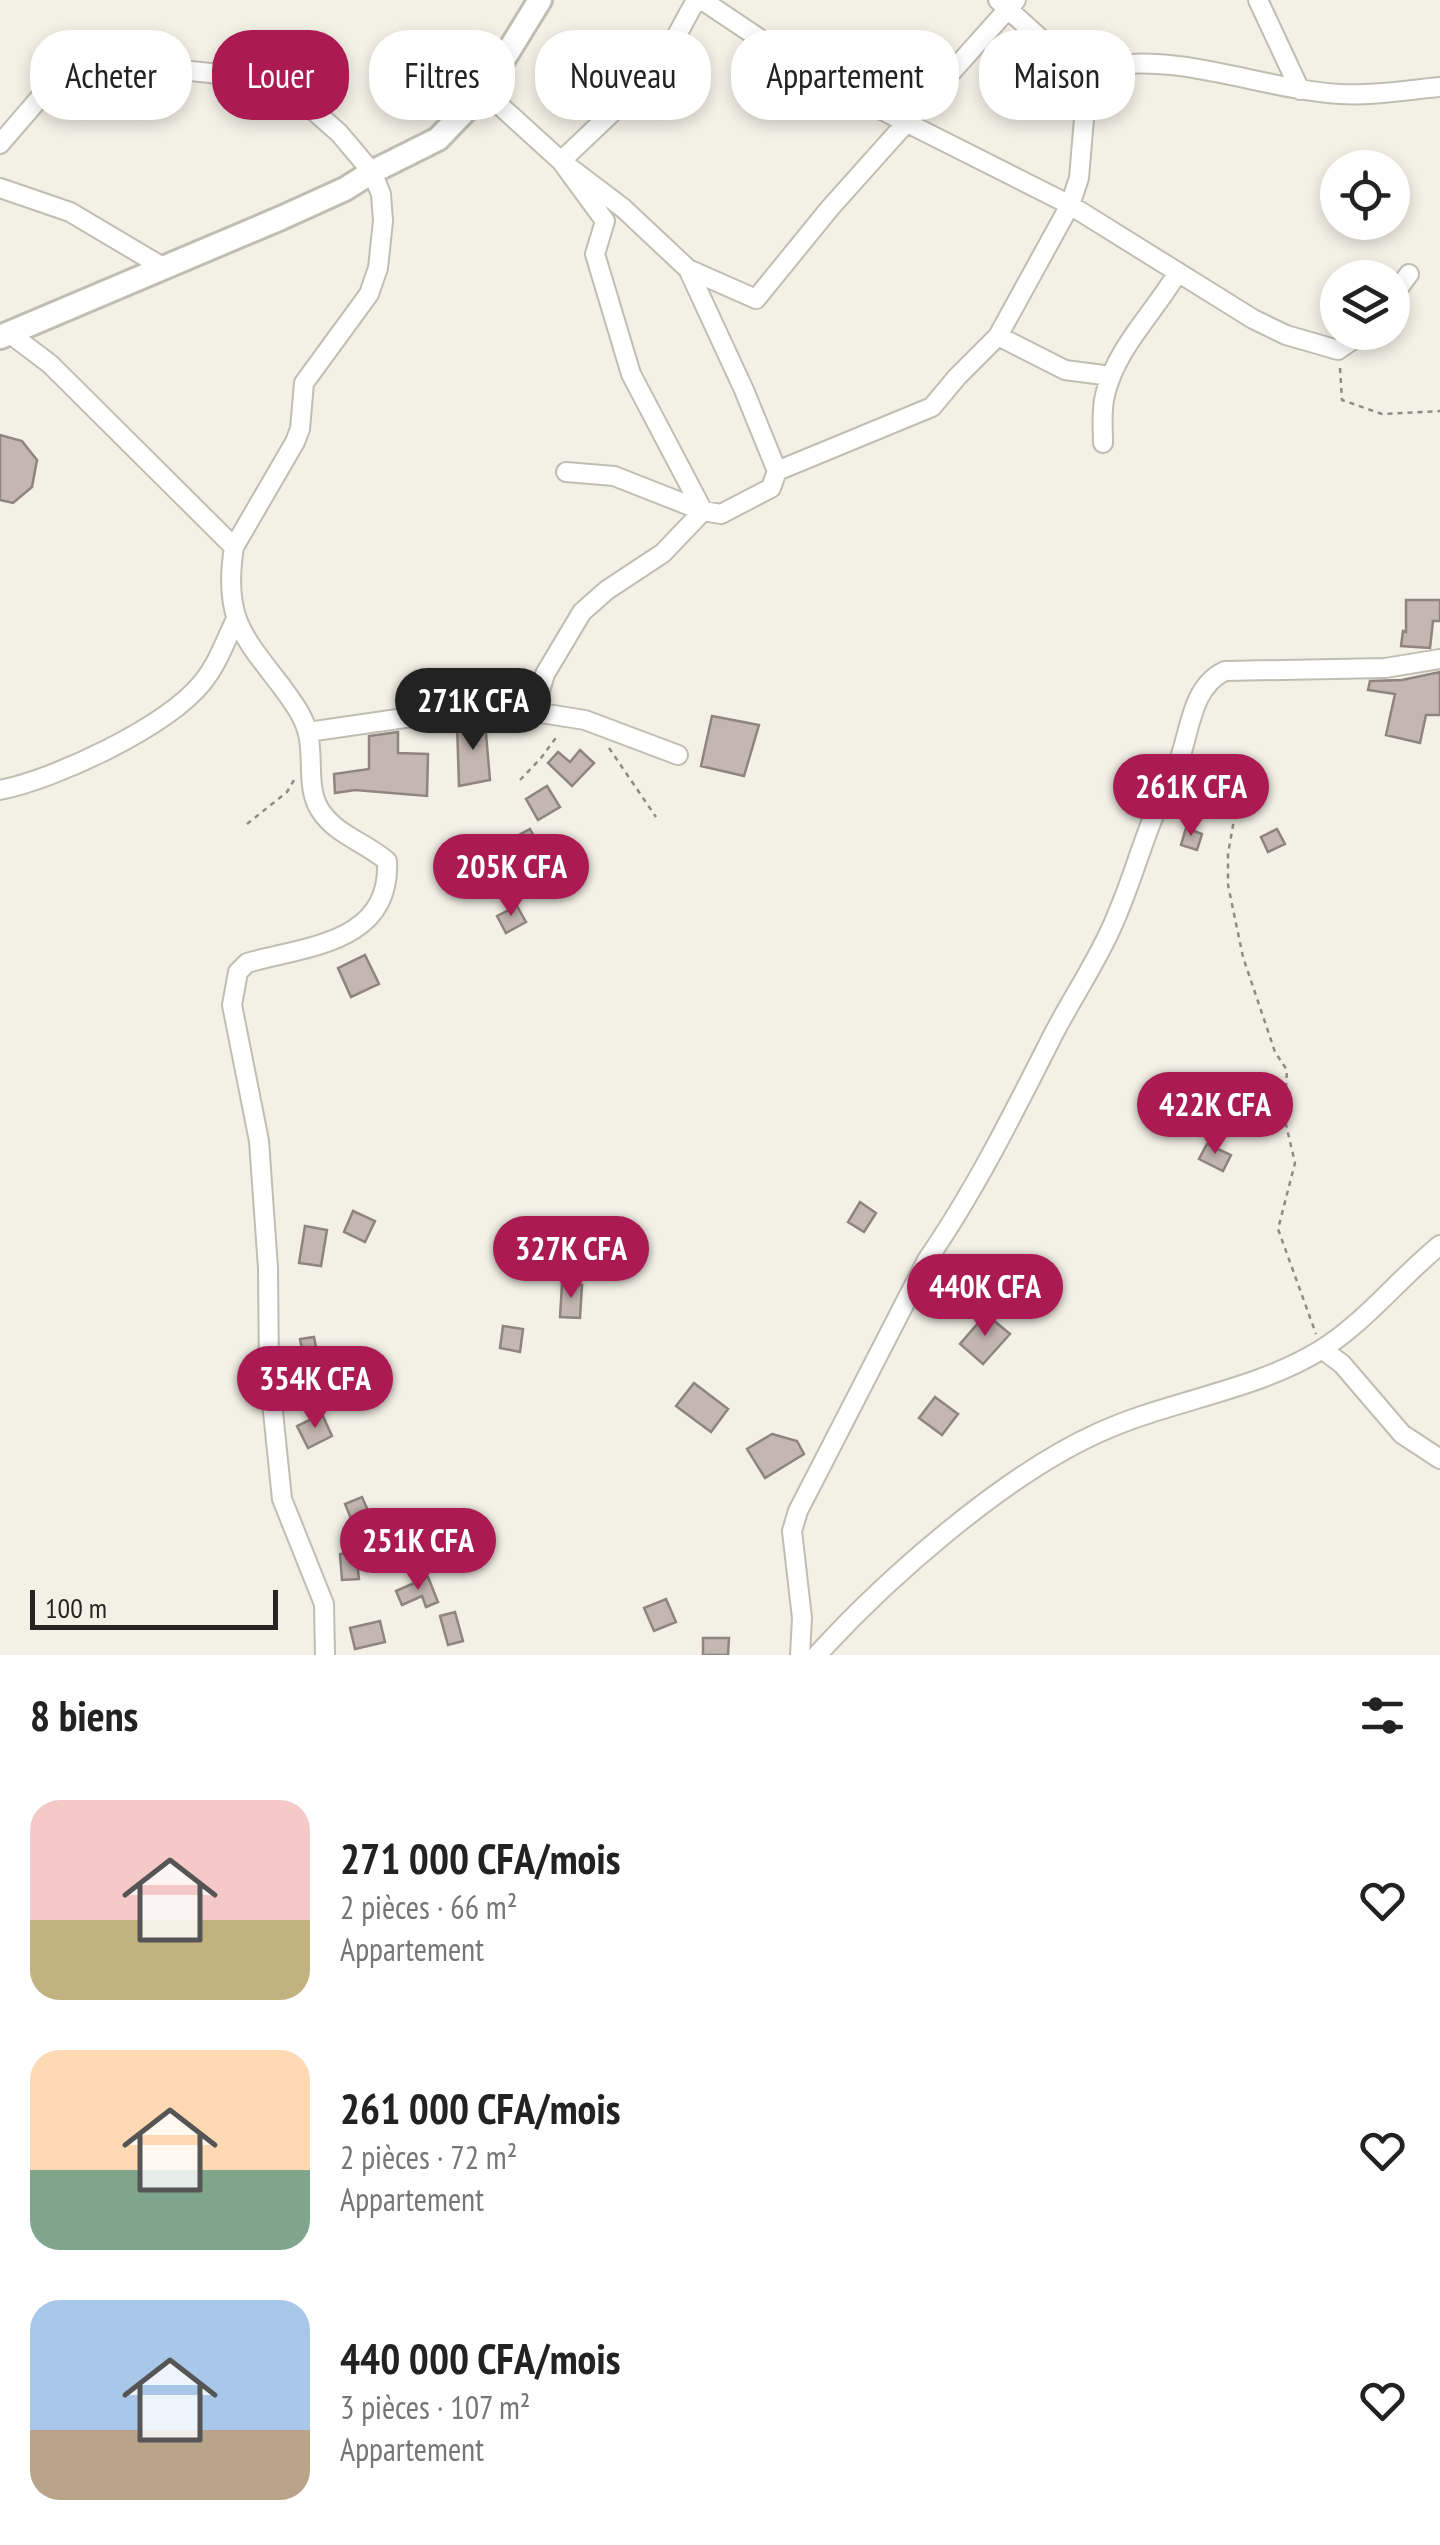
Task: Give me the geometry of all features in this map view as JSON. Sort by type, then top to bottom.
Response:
[{"type":"street","points":[[515,41],[540,0]]},
{"type":"street","points":[[561,161],[659,68],[699,0],[820,79],[1070,205],[1253,319],[1286,335],[1320,345]]},
{"type":"street","points":[[1258,0],[1300,90]]},
{"type":"street","points":[[515,120],[622,208],[688,269],[756,299],[1008,3],[1035,30]]},
{"type":"street","points":[[0,144],[48,87],[94,67],[114,63],[229,75],[295,94],[339,133],[372,172],[380,194],[383,220],[374,281],[356,314],[304,383],[295,442],[234,547],[231,567],[235,621],[247,644],[299,711],[308,732],[314,797],[320,810],[342,833],[387,861],[384,896],[362,926],[343,936],[246,963],[238,972],[232,1005],[258,1141],[268,1268],[269,1373],[282,1499],[324,1604],[325,1655]]},
{"type":"street","points":[[1135,66],[1168,66],[1300,90],[1356,94],[1440,87]]},
{"type":"street","points":[[5,335],[345,189],[438,140],[457,120]]},
{"type":"street","points":[[777,471],[932,407],[998,336],[1070,205],[1079,178],[1084,120]]},
{"type":"street","points":[[561,161],[605,221],[595,254],[631,374],[703,510]]},
{"type":"street","points":[[0,188],[70,212],[166,269]]},
{"type":"street","points":[[566,472],[614,476],[720,514],[771,488],[777,471],[688,269]]},
{"type":"street","points":[[1102,443],[1104,398],[1111,376],[1134,333],[1160,304],[1178,272]]},
{"type":"street","points":[[5,335],[50,364],[234,547]]},
{"type":"street","points":[[998,336],[1066,370],[1111,376]]},
{"type":"street","points":[[534,712],[545,674],[582,612],[606,590],[663,553],[703,510]]},
{"type":"street","points":[[0,790],[58,773],[167,713],[206,679],[235,621]]},
{"type":"street","points":[[800,1655],[802,1618],[792,1531],[798,1511],[918,1277],[1023,1098],[1108,936],[1130,884],[1141,841],[1177,769],[1203,691],[1224,670],[1386,668],[1440,659]]},
{"type":"street","points":[[308,732],[482,708],[570,717],[678,754]]},
{"type":"street","points":[[817,1655],[933,1545],[1040,1466],[1095,1434],[1260,1380],[1322,1349],[1440,1245]]},
{"type":"street","points":[[1322,1349],[1342,1364],[1402,1434],[1440,1459]]},
{"type":"path","points":[[1338,350],[1342,400],[1382,414],[1440,411]]},
{"type":"path","points":[[520,780],[542,758],[570,717]]},
{"type":"path","points":[[607,746],[656,817]]},
{"type":"path","points":[[247,824],[287,792],[311,753]]},
{"type":"path","points":[[1236,814],[1228,854],[1228,885],[1243,956],[1274,1052],[1287,1070],[1284,1116],[1295,1163],[1278,1230],[1322,1349]]},
{"type":"building","points":[[0,435],[22,441],[37,460],[32,487],[13,503],[0,500]]},
{"type":"building","points":[[1406,600],[1440,600],[1440,621],[1433,621],[1430,648],[1401,646],[1403,631],[1406,632]]},
{"type":"building","points":[[1440,672],[1440,715],[1426,715],[1420,743],[1386,735],[1395,694],[1368,690],[1370,681],[1402,680]]},
{"type":"building","points":[[712,716],[759,725],[744,776],[701,766]]},
{"type":"building","points":[[485,722],[490,780],[459,786],[457,723]]},
{"type":"building","points":[[398,732],[398,753],[428,754],[427,796],[355,790],[335,793],[334,774],[369,769],[369,736]]},
{"type":"building","points":[[580,750],[594,763],[572,786],[548,763],[558,752],[570,762]]},
{"type":"building","points":[[547,786],[560,807],[538,820],[526,799]]},
{"type":"building","points":[[1186,828],[1202,834],[1197,850],[1181,845]]},
{"type":"building","points":[[530,829],[541,849],[514,864],[508,854],[481,874],[464,851],[483,836],[493,849]]},
{"type":"building","points":[[1277,829],[1285,844],[1268,852],[1261,837]]},
{"type":"building","points":[[517,906],[526,922],[506,933],[497,916]]},
{"type":"building","points":[[365,955],[379,984],[351,997],[338,968]]},
{"type":"building","points":[[1207,1144],[1231,1155],[1223,1171],[1199,1159]]},
{"type":"building","points":[[860,1202],[876,1213],[864,1232],[848,1222]]},
{"type":"building","points":[[353,1211],[375,1221],[365,1242],[344,1232]]},
{"type":"building","points":[[305,1226],[327,1230],[321,1266],[299,1263]]},
{"type":"building","points":[[562,1284],[582,1285],[580,1318],[560,1317]]},
{"type":"building","points":[[986,1314],[1010,1334],[983,1364],[960,1344]]},
{"type":"building","points":[[503,1326],[523,1329],[520,1352],[500,1348]]},
{"type":"building","points":[[314,1337],[319,1362],[305,1364],[300,1339]]},
{"type":"building","points":[[694,1383],[728,1409],[711,1432],[676,1406]]},
{"type":"building","points":[[935,1397],[958,1414],[942,1435],[919,1418]]},
{"type":"building","points":[[322,1414],[332,1436],[308,1448],[297,1426]]},
{"type":"building","points":[[772,1434],[797,1441],[804,1454],[765,1478],[747,1449]]},
{"type":"building","points":[[362,1497],[373,1522],[355,1528],[345,1504]]},
{"type":"building","points":[[356,1552],[359,1579],[342,1580],[340,1554]]},
{"type":"building","points":[[428,1577],[438,1602],[426,1607],[422,1596],[402,1605],[396,1591]]},
{"type":"building","points":[[666,1599],[676,1622],[654,1631],[644,1608]]},
{"type":"building","points":[[455,1612],[463,1641],[448,1645],[440,1616]]},
{"type":"building","points":[[380,1621],[385,1642],[355,1649],[350,1628]]},
{"type":"building","points":[[703,1638],[729,1638],[728,1655],[703,1655]]}]
